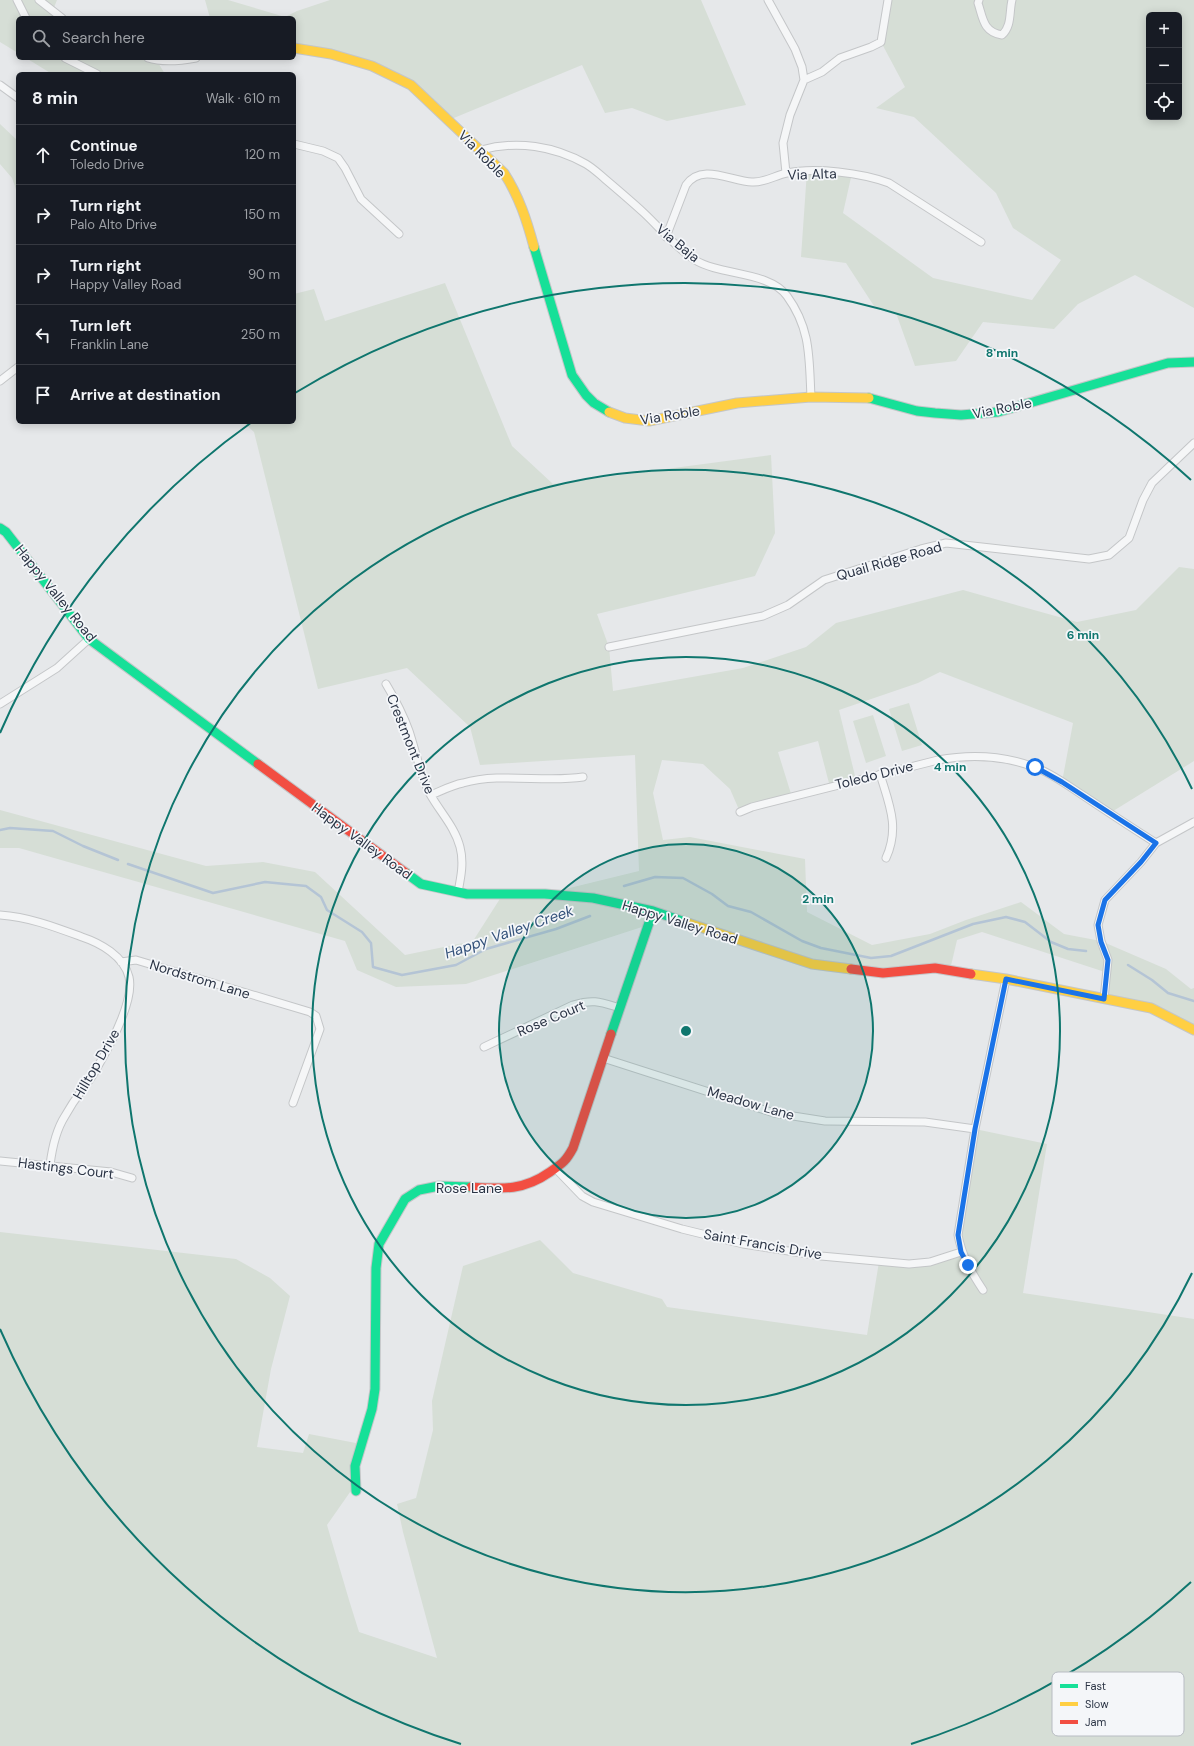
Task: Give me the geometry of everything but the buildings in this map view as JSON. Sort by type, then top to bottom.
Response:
[{"type":"street","points":[[16,0],[25,16]]},
{"type":"street","points":[[39,0],[59,16]]},
{"type":"street","points":[[768,0],[795,49],[802,67],[804,80],[790,115],[782,143],[786,173]]},
{"type":"street","points":[[804,80],[822,72],[840,58],[872,48],[881,42],[888,0]]},
{"type":"street","points":[[979,0],[978,3],[986,26],[993,33],[1002,35],[1007,31],[1012,0]]},
{"type":"street","name":"Via Roble","points":[[296,48],[331,54],[372,66],[411,85],[504,173],[520,203],[572,375],[584,394],[600,408],[618,418],[639,422],[649,421],[737,403],[811,397],[866,398],[917,411],[961,415],[998,412],[1168,363],[1194,362]]},
{"type":"street","points":[[69,60],[93,72]]},
{"type":"street","points":[[154,60],[184,60]]},
{"type":"street","points":[[0,85],[16,97]]},
{"type":"street","points":[[296,144],[323,150],[338,158],[345,168],[361,199],[400,234]]},
{"type":"street","name":"Via Baja","points":[[481,150],[496,146],[520,145],[535,146],[562,153],[587,165],[644,214],[666,236],[696,260],[719,270],[763,280],[786,294],[801,317],[807,337],[811,397]]},
{"type":"street","name":"Via Alta","points":[[666,236],[679,201],[689,181],[706,174],[720,174],[751,182],[786,173],[807,171],[852,173],[889,183],[981,242]]},
{"type":"street","points":[[0,381],[16,369]]},
{"type":"street","name":"Quail Ridge Road","points":[[609,648],[763,616],[788,606],[824,580],[921,549],[946,543],[1089,559],[1109,555],[1129,538],[1143,500],[1152,483],[1194,443]]},
{"type":"street","name":"Happy Valley Road","points":[[0,528],[6,532],[89,639],[421,884],[466,894],[545,894],[593,898],[653,911],[812,964],[882,973],[935,968],[1006,979],[1151,1008],[1194,1030]]},
{"type":"street","points":[[0,704],[57,668],[89,639]]},
{"type":"street","name":"Crestmont Drive","points":[[386,684],[399,706],[431,795],[454,831],[460,847],[463,869],[458,892]]},
{"type":"street","name":"Toledo Drive","points":[[740,812],[752,807],[880,774],[959,756],[978,755],[1006,759],[1035,767],[1062,782],[1156,843]]},
{"type":"street","points":[[880,774],[893,819],[891,847],[886,858]]},
{"type":"street","points":[[431,795],[463,782],[531,778],[565,780],[583,777]]},
{"type":"street","points":[[1104,999],[1108,960],[1101,942],[1098,925],[1105,900],[1141,862],[1156,843],[1194,822]]},
{"type":"street","name":"Rose Lane","points":[[356,1491],[355,1466],[372,1409],[375,1389],[376,1268],[379,1244],[394,1214],[405,1199],[419,1190],[439,1186],[507,1189],[525,1186],[539,1180],[556,1169],[566,1160],[573,1148],[653,911]]},
{"type":"street","points":[[0,915],[42,922],[95,942],[110,952],[121,962]]},
{"type":"street","name":"Nordstrom Lane","points":[[121,962],[136,960],[310,1012],[316,1016],[320,1029],[293,1103]]},
{"type":"street","name":"Hilltop Drive","points":[[50,1165],[52,1148],[64,1117],[94,1074],[125,1009],[129,991],[129,976],[121,962]]},
{"type":"street","points":[[983,1290],[961,1252],[958,1235],[975,1129],[1006,979]]},
{"type":"street","name":"Rose Court","points":[[484,1047],[573,1006],[586,1002],[594,1001],[620,1008]]},
{"type":"street","name":"Meadow Lane","points":[[603,1058],[774,1113],[825,1121],[925,1122],[975,1129]]},
{"type":"street","name":"Hastings Court","points":[[0,1161],[111,1172],[132,1178]]},
{"type":"street","name":"Saint Francis Drive","points":[[556,1169],[582,1196],[593,1202],[682,1229],[743,1244],[822,1256],[909,1264],[930,1262],[961,1252]]},
{"type":"shaded area","points":[[0,0],[57,0],[53,10],[60,16],[16,16],[16,52],[0,42]]},
{"type":"shaded area","points":[[205,0],[228,0],[282,16],[209,16]]},
{"type":"shaded area","points":[[330,0],[701,0],[746,105],[667,121],[632,108],[605,113],[582,65],[449,120],[411,85],[372,66],[296,48],[296,16],[287,16]]},
{"type":"shaded area","points":[[888,0],[1194,0],[1194,308],[1135,275],[1078,304],[1054,329],[983,322],[956,361],[915,366],[896,313],[874,306],[846,263],[801,257],[807,171],[852,173],[843,213],[933,278],[1032,300],[1061,260],[1013,228],[996,193],[914,117],[876,108],[905,87],[881,42]]},
{"type":"shaded area","points":[[29,60],[154,60],[157,61],[164,72],[49,72]]},
{"type":"shaded area","points":[[0,124],[16,139],[16,189],[12,178],[0,164]]},
{"type":"shaded area","points":[[445,283],[512,446],[553,484],[771,455],[775,533],[755,576],[597,614],[609,647],[613,691],[743,668],[806,647],[836,623],[963,590],[1077,622],[1136,610],[1179,567],[1194,569],[1194,761],[1110,813],[1062,782],[1073,723],[940,672],[918,683],[839,710],[856,780],[830,787],[818,741],[778,752],[792,797],[740,812],[730,789],[703,764],[662,760],[653,793],[663,840],[690,837],[805,859],[807,912],[872,945],[930,934],[966,920],[1021,902],[1064,934],[1101,941],[1166,969],[1191,989],[1194,988],[1194,1030],[1169,1016],[1104,999],[1105,972],[982,932],[957,940],[950,970],[840,968],[653,911],[648,925],[466,984],[396,987],[357,970],[345,941],[19,848],[0,848],[0,810],[206,866],[263,862],[315,872],[405,955],[473,941],[503,894],[545,894],[639,871],[635,755],[480,765],[470,727],[407,668],[318,689],[254,432],[245,424],[296,424],[296,294],[314,289],[325,321]]},
{"type":"shaded area","points":[[909,703],[922,745],[902,751],[889,709]]},
{"type":"shaded area","points":[[873,715],[886,756],[866,763],[853,721]]},
{"type":"shaded area","points":[[975,1129],[1047,1144],[1023,1293],[1194,1319],[1194,1746],[0,1746],[0,1232],[236,1259],[270,1278],[290,1296],[271,1369],[257,1447],[303,1453],[309,1434],[361,1444],[355,1485],[327,1525],[359,1632],[437,1658],[403,1532],[397,1504],[416,1498],[433,1430],[432,1401],[463,1266],[540,1240],[573,1273],[662,1299],[667,1307],[867,1335],[879,1262],[909,1264],[961,1252],[958,1235]]},
{"type":"waterway","name":"Happy Valley Creek","points":[[0,830],[10,828],[53,831],[83,846],[118,860]]},
{"type":"waterway","name":"Happy Valley Creek","points":[[128,864],[213,893],[265,882],[306,886],[321,897],[327,910],[362,932],[371,943],[373,967],[402,975],[456,965],[486,949],[556,929],[590,916]]},
{"type":"waterway","name":"Happy Valley Creek","points":[[624,886],[655,877],[683,878],[712,894],[728,906],[751,912],[802,941],[821,948],[871,958],[891,956],[973,924],[1006,917],[1025,922],[1051,942],[1068,949],[1086,951]]},
{"type":"waterway","name":"Happy Valley Creek","points":[[1128,965],[1152,980],[1168,993],[1194,1001]]},
{"type":"traffic: fast","points":[[534,247],[572,375],[586,395],[594,403],[609,412]]},
{"type":"traffic: fast","points":[[869,398],[917,411],[935,413],[961,415],[998,412],[1168,363],[1194,362]]},
{"type":"traffic: fast","points":[[0,528],[6,532],[89,639],[258,764]]},
{"type":"traffic: fast","points":[[406,873],[421,884],[467,894],[545,894],[593,898],[653,911],[688,923]]},
{"type":"traffic: fast","points":[[611,1034],[653,911]]},
{"type":"traffic: fast","points":[[356,1491],[355,1466],[372,1409],[375,1389],[376,1268],[379,1244],[405,1199],[419,1190],[439,1186],[471,1187]]},
{"type":"traffic: slow","points":[[296,48],[331,54],[372,66],[411,85],[504,173],[522,209],[534,247]]},
{"type":"traffic: slow","points":[[609,412],[625,418],[649,421],[737,403],[811,397],[869,398]]},
{"type":"traffic: slow","points":[[688,923],[812,964],[851,969]]},
{"type":"traffic: slow","points":[[971,974],[1006,979],[1151,1008],[1194,1030]]},
{"type":"traffic: jam","points":[[258,764],[406,873]]},
{"type":"traffic: jam","points":[[851,969],[883,973],[935,968],[971,974]]},
{"type":"traffic: jam","points":[[471,1187],[502,1188],[521,1186],[540,1178],[564,1162],[573,1148],[611,1034]]},
{"type":"route","points":[[968,1265],[961,1252],[958,1235],[975,1129],[1006,979],[1104,999],[1105,972],[1108,960],[1101,942],[1098,925],[1105,900],[1141,862],[1156,843],[1062,782],[1035,767]]}]
